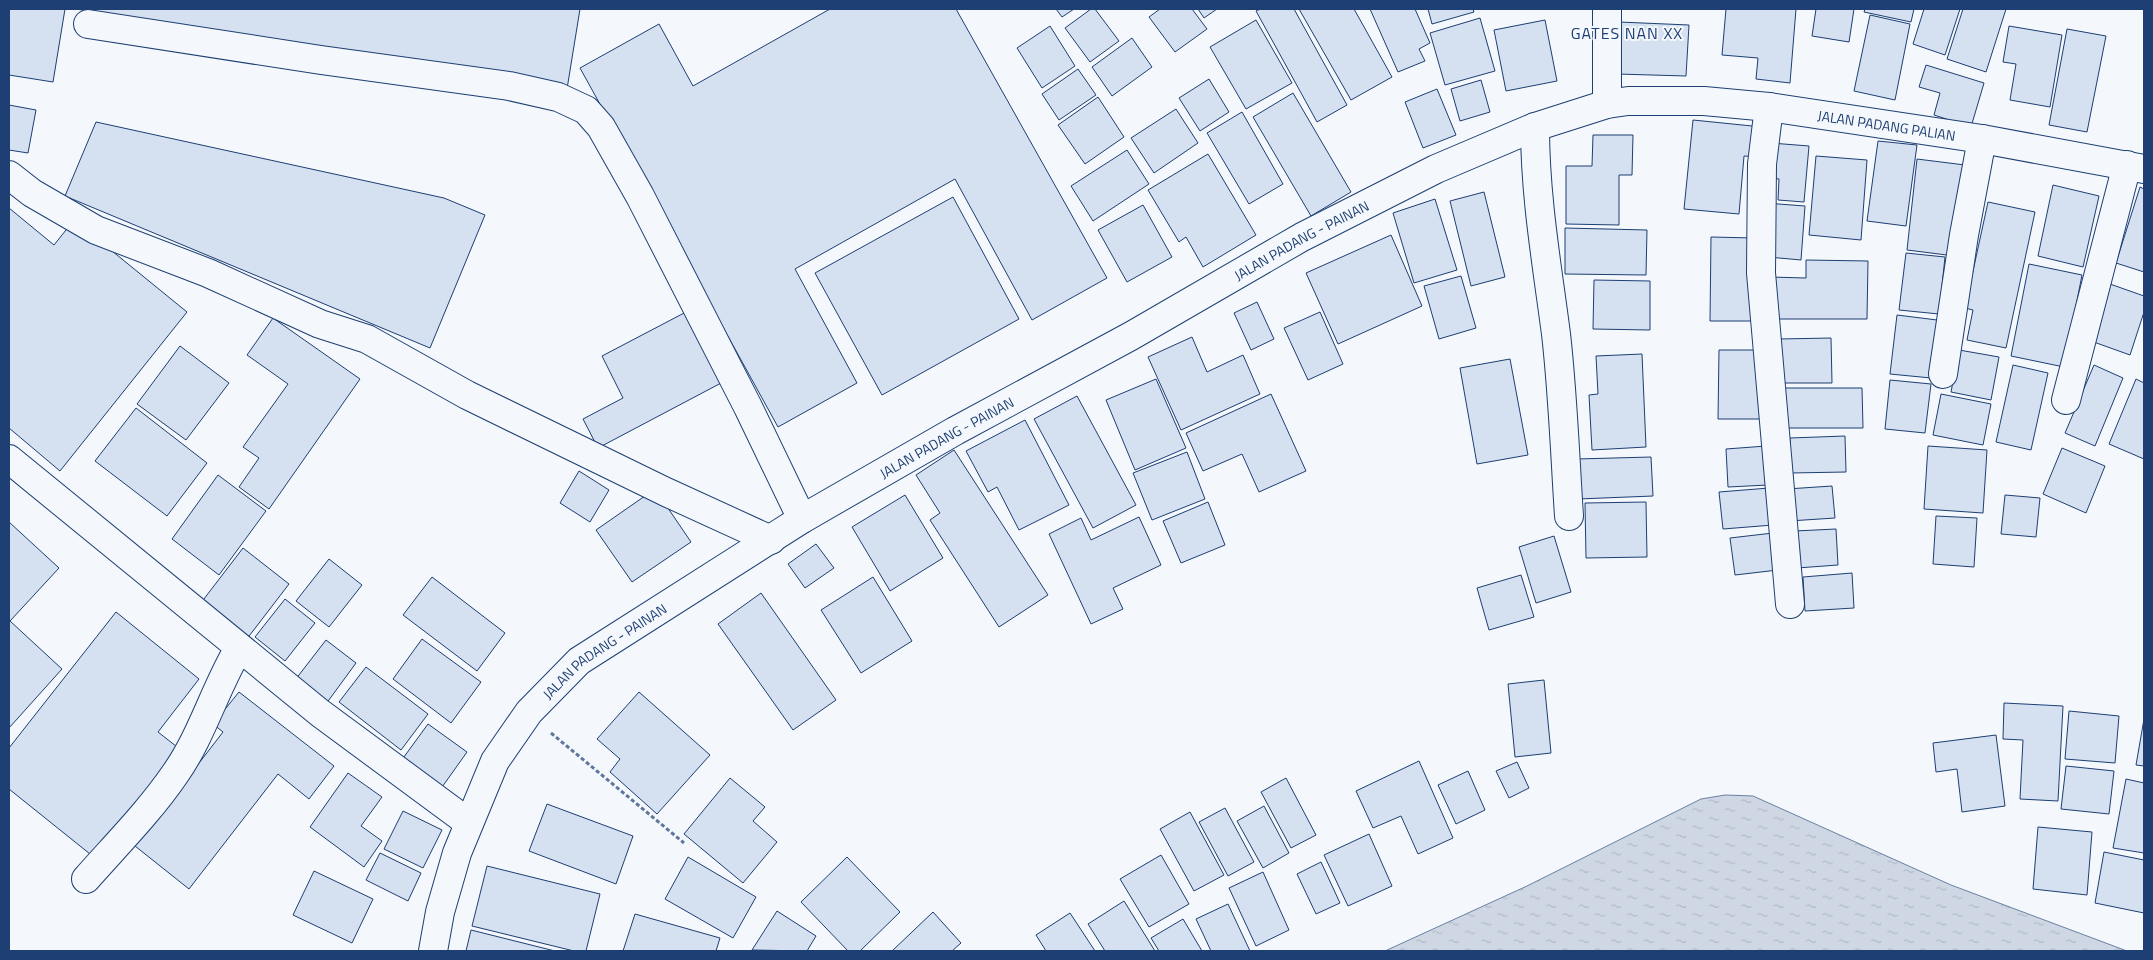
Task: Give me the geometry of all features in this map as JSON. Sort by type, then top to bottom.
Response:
[{"type":"main road","points":[[1607,9],[1618,102]]},
{"type":"main road","points":[[88,24],[509,86],[558,97],[586,110],[601,127],[640,196],[748,407],[802,519]]},
{"type":"main road","name":"JALAN PADANG PALIAN","points":[[1618,102],[1704,101],[1769,107],[1982,139],[2136,167]]},
{"type":"main road","name":"JALAN PADANG - PAINAN","points":[[433,951],[440,912],[457,853],[495,761],[529,712],[579,661],[802,519],[955,431],[1131,336],[1302,237],[1436,169],[1535,126],[1618,102]]},
{"type":"main road","points":[[1769,107],[1762,172],[1761,273],[1790,604]]},
{"type":"main road","points":[[1535,126],[1535,162],[1542,234],[1557,344],[1569,516]]},
{"type":"main road","points":[[1942,374],[1964,235],[1982,139]]},
{"type":"main road","points":[[2066,400],[2136,167]]},
{"type":"main road","points":[[9,175],[32,193],[96,230],[208,273],[320,324],[367,339],[467,394],[666,492],[771,540]]},
{"type":"main road","points":[[9,459],[238,648],[320,713],[469,823]]},
{"type":"main road","points":[[86,879],[176,773],[192,744],[223,674],[238,648]]},
{"type":"path","points":[[529,712],[553,735],[684,842]]},
{"type":"water","points":[[1725,795],[1753,796],[1951,885],[2127,951],[1385,951],[1527,886],[1701,799]]},
{"type":"building","points":[[9,9],[65,9],[53,82],[9,75]]},
{"type":"building","points":[[76,9],[580,9],[567,89]]},
{"type":"building","points":[[830,9],[956,9],[1107,278],[1032,320],[955,179],[795,269],[857,383],[778,427],[580,68],[659,24],[693,86]]},
{"type":"building","points":[[1056,9],[1074,9],[1062,17]]},
{"type":"building","points":[[1091,9],[1095,9],[1119,41],[1090,62],[1065,28]]},
{"type":"building","points":[[1160,9],[1192,9],[1207,29],[1175,52],[1149,17]]},
{"type":"building","points":[[1198,9],[1217,9],[1204,18]]},
{"type":"building","points":[[1260,9],[1294,9],[1347,105],[1317,122],[1256,11]]},
{"type":"building","points":[[1299,9],[1354,9],[1392,77],[1351,100]]},
{"type":"building","points":[[1370,9],[1415,9],[1430,43],[1419,49],[1425,61],[1398,72]]},
{"type":"building","points":[[1428,9],[1473,9],[1474,12],[1432,24]]},
{"type":"building","points":[[1726,9],[1796,9],[1790,83],[1756,79],[1758,58],[1722,55]]},
{"type":"building","points":[[1816,9],[1854,9],[1849,42],[1812,36]]},
{"type":"building","points":[[1865,9],[1914,9],[1911,22],[1864,12]]},
{"type":"building","points":[[1924,9],[1960,9],[1945,55],[1913,44]]},
{"type":"building","points":[[1963,9],[2006,9],[1986,72],[1947,59]]},
{"type":"building","points":[[1870,15],[1910,24],[1895,100],[1854,91]]},
{"type":"building","points":[[1480,18],[1495,71],[1445,85],[1430,33]]},
{"type":"building","points":[[1256,20],[1292,83],[1246,109],[1210,47]]},
{"type":"building","points":[[1545,20],[1557,81],[1506,91],[1494,30]]},
{"type":"building","points":[[1619,22],[1689,25],[1686,76],[1617,74]]},
{"type":"building","points":[[1050,26],[1075,66],[1042,88],[1017,48]]},
{"type":"building","points":[[2009,26],[2062,35],[2050,107],[2010,100],[2016,64],[2003,62]]},
{"type":"building","points":[[2067,29],[2106,36],[2087,132],[2049,125]]},
{"type":"building","points":[[1132,38],[1152,67],[1112,96],[1092,67]]},
{"type":"building","points":[[1926,65],[1984,83],[1971,127],[1934,115],[1940,93],[1919,87]]},
{"type":"building","points":[[1078,69],[1096,95],[1059,120],[1042,94]]},
{"type":"building","points":[[1209,79],[1229,112],[1200,131],[1179,98]]},
{"type":"building","points":[[1481,80],[1490,112],[1460,121],[1451,89]]},
{"type":"building","points":[[1437,89],[1456,135],[1423,148],[1405,102]]},
{"type":"building","points":[[1293,93],[1351,192],[1311,216],[1253,117]]},
{"type":"building","points":[[1098,97],[1124,137],[1085,164],[1058,125]]},
{"type":"building","points":[[9,105],[36,110],[28,153],[9,150]]},
{"type":"building","points":[[1176,109],[1198,143],[1154,173],[1131,138]]},
{"type":"building","points":[[1242,112],[1283,184],[1249,204],[1207,133]]},
{"type":"building","points":[[1693,120],[1762,127],[1759,157],[1744,156],[1739,214],[1684,209]]},
{"type":"building","points":[[96,122],[444,198],[485,215],[430,348],[65,196]]},
{"type":"building","points":[[1593,135],[1633,135],[1632,175],[1619,175],[1619,225],[1566,224],[1566,166],[1592,166]]},
{"type":"building","points":[[1878,141],[1917,145],[1906,226],[1867,221]]},
{"type":"building","points":[[1771,143],[1809,146],[1804,202],[1778,200],[1779,179],[1768,178]]},
{"type":"building","points":[[1127,150],[1149,184],[1093,221],[1071,186]]},
{"type":"building","points":[[1208,154],[1256,235],[1203,267],[1186,237],[1179,242],[1148,190]]},
{"type":"building","points":[[1816,156],[1867,160],[1861,240],[1809,235]]},
{"type":"building","points":[[1917,159],[1965,165],[1955,256],[1907,250]]},
{"type":"building","points":[[2053,185],[2099,196],[2083,267],[2038,256]]},
{"type":"building","points":[[2140,187],[2144,189],[2144,272],[2116,263]]},
{"type":"building","points":[[1484,192],[1505,277],[1471,286],[1450,201]]},
{"type":"building","points":[[953,197],[1019,319],[882,395],[815,273]]},
{"type":"building","points":[[1435,199],[1457,270],[1414,283],[1393,213]]},
{"type":"building","points":[[1988,202],[2035,212],[2006,348],[1967,340],[1973,310],[1965,308]]},
{"type":"building","points":[[1765,203],[1805,206],[1801,260],[1768,257]]},
{"type":"building","points":[[1143,205],[1172,257],[1127,282],[1098,230]]},
{"type":"building","points":[[9,208],[54,245],[74,220],[187,312],[60,471],[9,428]]},
{"type":"building","points":[[1565,228],[1647,230],[1646,275],[1565,274]]},
{"type":"building","points":[[1391,235],[1422,306],[1338,344],[1306,273]]},
{"type":"building","points":[[1711,237],[1754,238],[1753,321],[1710,321]]},
{"type":"building","points":[[1906,253],[1945,257],[1939,314],[1899,310]]},
{"type":"building","points":[[1806,260],[1868,261],[1867,319],[1768,319],[1769,277],[1806,278]]},
{"type":"building","points":[[2029,264],[2082,275],[2064,367],[2011,356]]},
{"type":"building","points":[[1461,276],[1476,328],[1439,339],[1424,286]]},
{"type":"building","points":[[1594,280],[1650,281],[1650,330],[1593,329]]},
{"type":"building","points":[[2110,284],[2144,296],[2144,312],[2130,355],[2091,341]]},
{"type":"building","points":[[1257,302],[1274,339],[1251,350],[1234,313]]},
{"type":"building","points":[[686,312],[723,382],[598,448],[583,419],[623,398],[602,356]]},
{"type":"building","points":[[1320,312],[1343,364],[1308,380],[1284,328]]},
{"type":"building","points":[[1897,315],[1937,320],[1931,378],[1890,374]]},
{"type":"building","points":[[273,318],[360,379],[269,509],[239,487],[259,458],[243,447],[288,384],[247,355]]},
{"type":"building","points":[[1192,337],[1207,372],[1243,355],[1260,394],[1181,430],[1148,357]]},
{"type":"building","points":[[1831,338],[1832,383],[1780,383],[1779,339]]},
{"type":"building","points":[[180,346],[229,383],[186,440],[137,404]]},
{"type":"building","points":[[1719,350],[1763,350],[1762,419],[1718,419]]},
{"type":"building","points":[[1959,350],[1999,357],[1991,400],[1951,392]]},
{"type":"building","points":[[1642,354],[1646,447],[1592,450],[1589,395],[1598,394],[1596,356]]},
{"type":"building","points":[[1510,359],[1528,455],[1477,464],[1460,368]]},
{"type":"building","points":[[2013,365],[2048,373],[2031,450],[1996,442]]},
{"type":"building","points":[[2094,365],[2123,378],[2095,446],[2065,433]]},
{"type":"building","points":[[1156,379],[1186,448],[1135,470],[1106,400]]},
{"type":"building","points":[[2136,379],[2144,383],[2144,459],[2109,444]]},
{"type":"building","points":[[1890,380],[1931,384],[1925,433],[1885,429]]},
{"type":"building","points":[[1782,388],[1862,388],[1863,428],[1782,428]]},
{"type":"building","points":[[1271,394],[1306,471],[1259,492],[1242,454],[1203,471],[1186,433]]},
{"type":"building","points":[[1941,394],[1991,404],[1983,445],[1933,435]]},
{"type":"building","points":[[1077,396],[1136,505],[1093,528],[1034,419]]},
{"type":"building","points":[[136,408],[207,463],[167,516],[95,461]]},
{"type":"building","points":[[1025,420],[1069,505],[1019,530],[997,487],[988,492],[966,451]]},
{"type":"building","points":[[1845,436],[1846,472],[1790,473],[1790,438]]},
{"type":"building","points":[[1766,446],[1768,485],[1728,487],[1726,449]]},
{"type":"building","points":[[1928,446],[1987,450],[1983,513],[1924,509]]},
{"type":"building","points":[[2062,448],[2105,466],[2086,513],[2043,494]]},
{"type":"building","points":[[954,450],[1048,595],[999,627],[930,520],[940,513],[916,475]]},
{"type":"building","points":[[1187,452],[1205,499],[1152,520],[1133,473]]},
{"type":"building","points":[[1651,457],[1653,496],[1578,499],[1576,459]]},
{"type":"building","points":[[579,471],[609,490],[590,522],[560,503]]},
{"type":"building","points":[[218,475],[266,511],[219,575],[172,539]]},
{"type":"building","points":[[1832,486],[1835,518],[1789,521],[1787,489]]},
{"type":"building","points":[[1769,488],[1773,525],[1723,529],[1719,492]]},
{"type":"building","points":[[655,489],[691,542],[632,582],[596,530]]},
{"type":"building","points":[[905,495],[943,558],[890,591],[852,527]]},
{"type":"building","points":[[2005,495],[2040,498],[2036,537],[2001,534]]},
{"type":"building","points":[[1208,502],[1225,545],[1181,563],[1163,521]]},
{"type":"building","points":[[1646,502],[1647,557],[1586,558],[1585,503]]},
{"type":"building","points":[[1936,516],[1977,518],[1974,567],[1933,564]]},
{"type":"building","points":[[1139,517],[1161,565],[1113,588],[1123,609],[1091,624],[1049,534],[1081,518],[1091,540]]},
{"type":"building","points":[[9,522],[59,568],[10,621],[62,669],[9,728]]},
{"type":"building","points":[[1836,529],[1838,565],[1797,568],[1795,531]]},
{"type":"building","points":[[1773,533],[1778,570],[1735,575],[1730,538]]},
{"type":"building","points":[[1554,536],[1571,592],[1536,603],[1519,547]]},
{"type":"building","points":[[816,544],[834,568],[805,588],[788,564]]},
{"type":"building","points":[[243,548],[289,584],[243,644],[197,608]]},
{"type":"building","points":[[329,559],[362,585],[329,627],[296,601]]},
{"type":"building","points":[[1852,573],[1854,608],[1805,611],[1803,577]]},
{"type":"building","points":[[1521,575],[1534,617],[1489,630],[1477,588]]},
{"type":"building","points":[[432,577],[505,633],[477,671],[403,615]]},
{"type":"building","points":[[873,577],[912,641],[861,673],[821,610]]},
{"type":"building","points":[[761,593],[836,700],[793,730],[718,624]]},
{"type":"building","points":[[285,599],[315,623],[285,661],[255,637]]},
{"type":"building","points":[[116,612],[199,679],[158,732],[181,750],[95,858],[9,789],[9,748]]},
{"type":"building","points":[[422,639],[481,682],[451,723],[393,679]]},
{"type":"building","points":[[326,640],[356,663],[323,708],[292,684]]},
{"type":"building","points":[[366,667],[428,714],[401,750],[339,702]]},
{"type":"building","points":[[1544,680],[1551,753],[1515,757],[1508,684]]},
{"type":"building","points":[[239,692],[334,766],[309,799],[278,774],[189,889],[135,846],[223,732],[213,724]]},
{"type":"building","points":[[639,692],[710,755],[657,814],[610,772],[620,759],[597,739]]},
{"type":"building","points":[[2004,703],[2063,706],[2058,801],[2020,799],[2023,740],[2003,739]]},
{"type":"building","points":[[2069,711],[2119,716],[2115,763],[2065,759]]},
{"type":"building","points":[[2144,719],[2144,766],[2136,765]]},
{"type":"building","points":[[428,724],[467,752],[440,790],[401,761]]},
{"type":"building","points":[[1996,735],[2005,806],[1962,812],[1957,769],[1936,772],[1933,743]]},
{"type":"building","points":[[1419,761],[1453,838],[1418,854],[1401,816],[1373,828],[1356,791]]},
{"type":"building","points":[[1517,762],[1529,788],[1509,798],[1496,771]]},
{"type":"building","points":[[2066,766],[2114,771],[2109,814],[2061,809]]},
{"type":"building","points":[[1468,771],[1485,810],[1456,824],[1438,785]]},
{"type":"building","points":[[348,773],[382,797],[361,826],[382,841],[364,867],[310,827]]},
{"type":"building","points":[[730,778],[765,807],[753,821],[777,842],[743,883],[684,834]]},
{"type":"building","points":[[1286,778],[1316,835],[1291,848],[1261,792]]},
{"type":"building","points":[[2126,779],[2144,783],[2144,853],[2113,848]]},
{"type":"building","points":[[547,804],[633,836],[616,884],[529,851]]},
{"type":"building","points":[[1264,806],[1289,853],[1263,868],[1237,821]]},
{"type":"building","points":[[1225,808],[1254,862],[1228,876],[1199,822]]},
{"type":"building","points":[[403,811],[442,830],[423,868],[384,849]]},
{"type":"building","points":[[1190,812],[1224,875],[1194,891],[1160,829]]},
{"type":"building","points":[[2038,827],[2092,832],[2087,895],[2033,889]]},
{"type":"building","points":[[1369,834],[1392,886],[1348,906],[1324,855]]},
{"type":"building","points":[[2104,852],[2144,860],[2144,913],[2095,903]]},
{"type":"building","points":[[380,853],[421,873],[408,901],[366,880]]},
{"type":"building","points":[[1161,855],[1189,904],[1149,927],[1120,879]]},
{"type":"building","points":[[688,857],[756,897],[733,938],[665,899]]},
{"type":"building","points":[[847,857],[900,912],[860,951],[848,951],[801,902]]},
{"type":"building","points":[[1321,862],[1340,903],[1316,914],[1297,874]]},
{"type":"building","points":[[487,866],[600,894],[586,951],[574,951],[472,926]]},
{"type":"building","points":[[314,871],[373,899],[352,943],[293,915]]},
{"type":"building","points":[[1263,872],[1289,930],[1256,946],[1229,888]]},
{"type":"building","points":[[1124,901],[1155,951],[1105,951],[1088,924]]},
{"type":"building","points":[[1228,904],[1250,951],[1211,951],[1196,919]]},
{"type":"building","points":[[777,911],[816,936],[807,951],[752,950]]},
{"type":"building","points":[[933,912],[961,943],[952,951],[892,951]]},
{"type":"building","points":[[1070,913],[1095,951],[1046,951],[1036,935]]},
{"type":"building","points":[[635,914],[720,938],[716,951],[623,951]]},
{"type":"building","points":[[1183,919],[1202,951],[1159,951],[1151,938]]},
{"type":"building","points":[[471,930],[555,951],[466,951]]},
{"type":"district","name":"GATES NAN XX","points":[[1627,33]]}]
